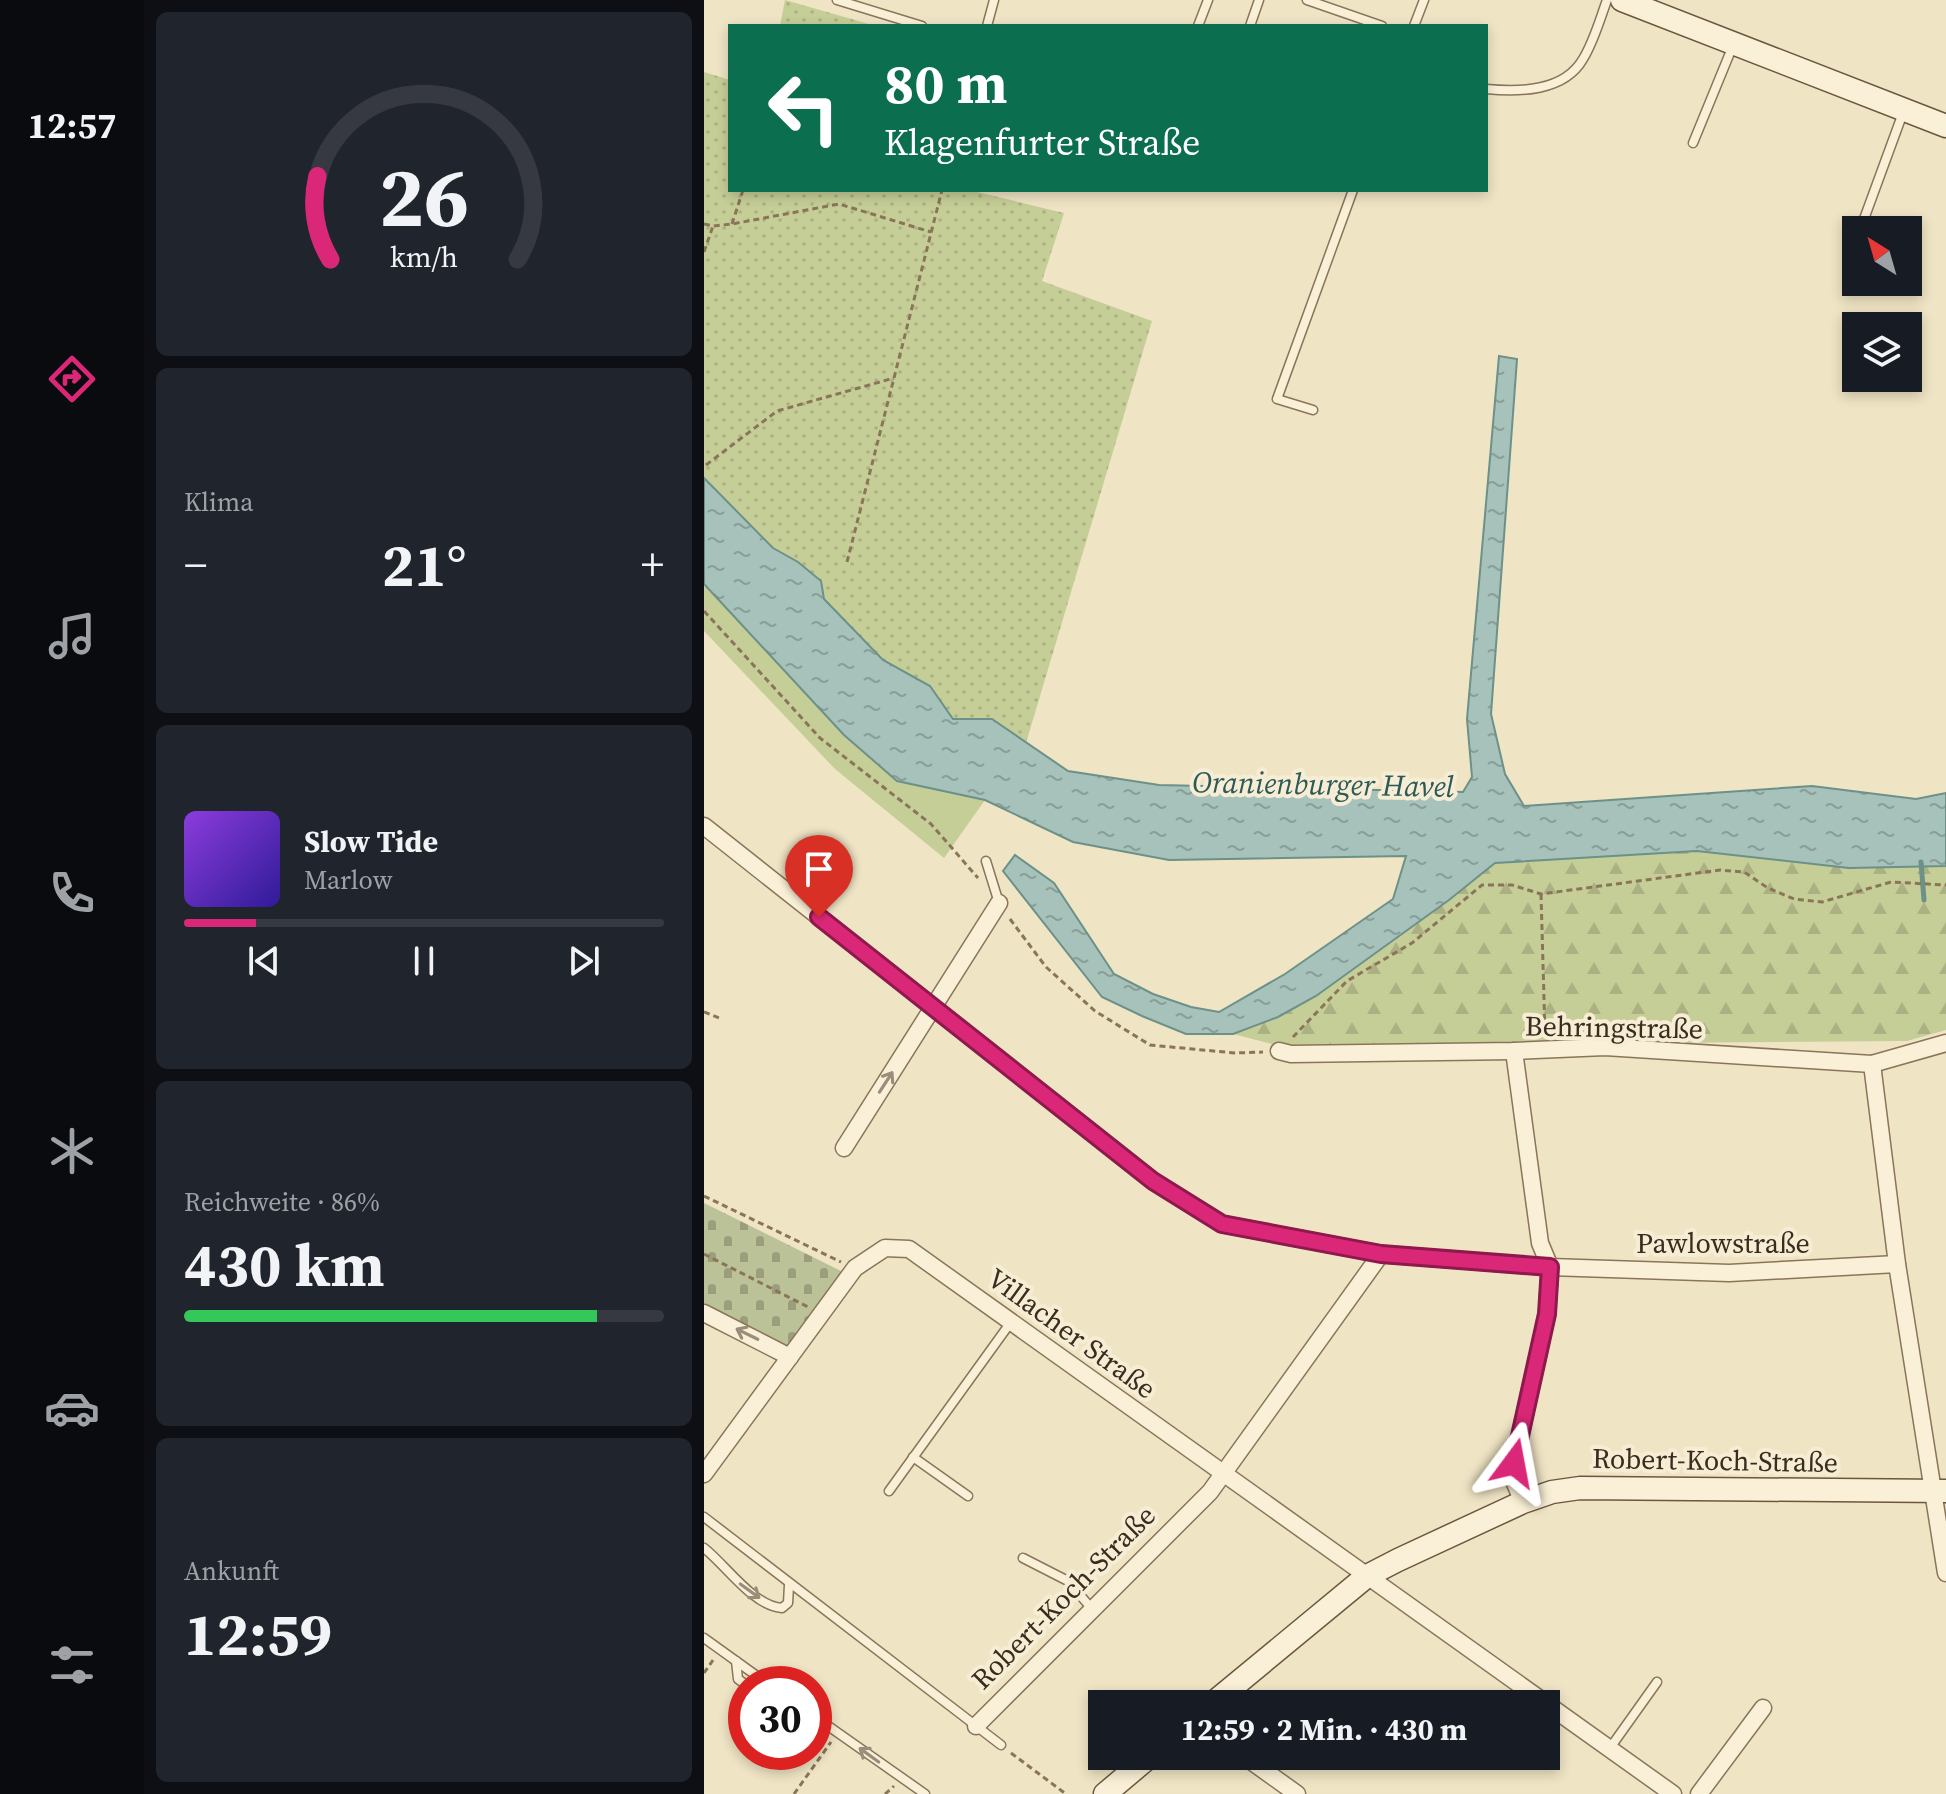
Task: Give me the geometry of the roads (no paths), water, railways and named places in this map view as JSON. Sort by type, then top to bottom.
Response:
[{"type":"street","points":[[1622,0],[1946,126]]},
{"type":"street","name":"Pawlowstraße","points":[[704,826],[1153,1181],[1222,1224],[1381,1254],[1550,1267],[1729,1273],[1897,1264]]},
{"type":"street","points":[[844,1148],[999,903]]},
{"type":"street","name":"Behringstraße","points":[[1279,1051],[1291,1054],[1605,1047],[1872,1064],[1946,1043]]},
{"type":"street","points":[[1514,1051],[1540,1243],[1550,1267],[1547,1314],[1514,1463],[1514,1481],[1523,1502]]},
{"type":"street","points":[[1872,1064],[1897,1264],[1939,1492],[1946,1573]]},
{"type":"street","name":"Villacher Straße","points":[[790,1357],[855,1268],[885,1248],[909,1249],[1673,1794]]},
{"type":"street","points":[[1224,1474],[1381,1254]]},
{"type":"street","points":[[704,1313],[790,1357],[704,1474]]},
{"type":"street","name":"Robert-Koch-Straße","points":[[976,1726],[1210,1492],[1224,1474]]},
{"type":"street","name":"Robert-Koch-Straße","points":[[1229,1690],[1367,1576],[1523,1502],[1552,1492],[1580,1488],[1939,1492]]},
{"type":"street","points":[[1699,1794],[1763,1708]]},
{"type":"street","points":[[1105,1794],[1133,1770]]},
{"type":"street","points":[[1264,1770],[1297,1794]]},
{"type":"lane","points":[[837,0],[915,24]]},
{"type":"lane","points":[[988,24],[994,0]]},
{"type":"lane","points":[[1199,24],[1208,0]]},
{"type":"lane","points":[[1251,24],[1259,0]]},
{"type":"lane","points":[[1307,0],[1376,24]]},
{"type":"lane","points":[[1415,24],[1424,0]]},
{"type":"lane","points":[[1488,89],[1522,92],[1566,78],[1583,59],[1607,0]]},
{"type":"lane","points":[[1693,143],[1734,43]]},
{"type":"lane","points":[[1865,216],[1904,109]]},
{"type":"lane","points":[[1313,410],[1277,399],[1352,192]]},
{"type":"lane","points":[[986,861],[999,903]]},
{"type":"lane","points":[[889,1491],[1011,1321]]},
{"type":"lane","points":[[913,1457],[968,1496]]},
{"type":"lane","points":[[704,1517],[1001,1745]]},
{"type":"lane","points":[[704,1548],[733,1578],[773,1608],[782,1608],[788,1603],[789,1584]]},
{"type":"lane","points":[[1023,1558],[1068,1581],[1093,1610]]},
{"type":"lane","points":[[704,1638],[743,1666]]},
{"type":"lane","points":[[736,1661],[737,1666]]},
{"type":"lane","points":[[1609,1749],[1657,1682]]},
{"type":"lane","points":[[832,1729],[925,1794]]},
{"type":"water","points":[[1499,356],[1517,359],[1491,714],[1505,774],[1524,806],[1812,786],[1916,799],[1946,793],[1946,866],[1849,868],[1697,851],[1495,863],[1316,996],[1278,1017],[1233,1034],[1186,1034],[1102,997],[1003,871],[1015,855],[1054,883],[1114,974],[1153,994],[1191,1007],[1219,1012],[1285,974],[1393,899],[1406,856],[1169,860],[1073,842],[985,800],[897,781],[844,735],[704,584],[704,478],[773,548],[798,562],[821,581],[824,599],[883,660],[930,686],[953,719],[992,719],[1068,771],[1159,785],[1463,792],[1472,777],[1467,719]]},
{"type":"waterway","points":[[1921,862],[1924,900]]},
{"type":"water label","name":"Oranienburger Havel","points":[[1323,784]]}]
